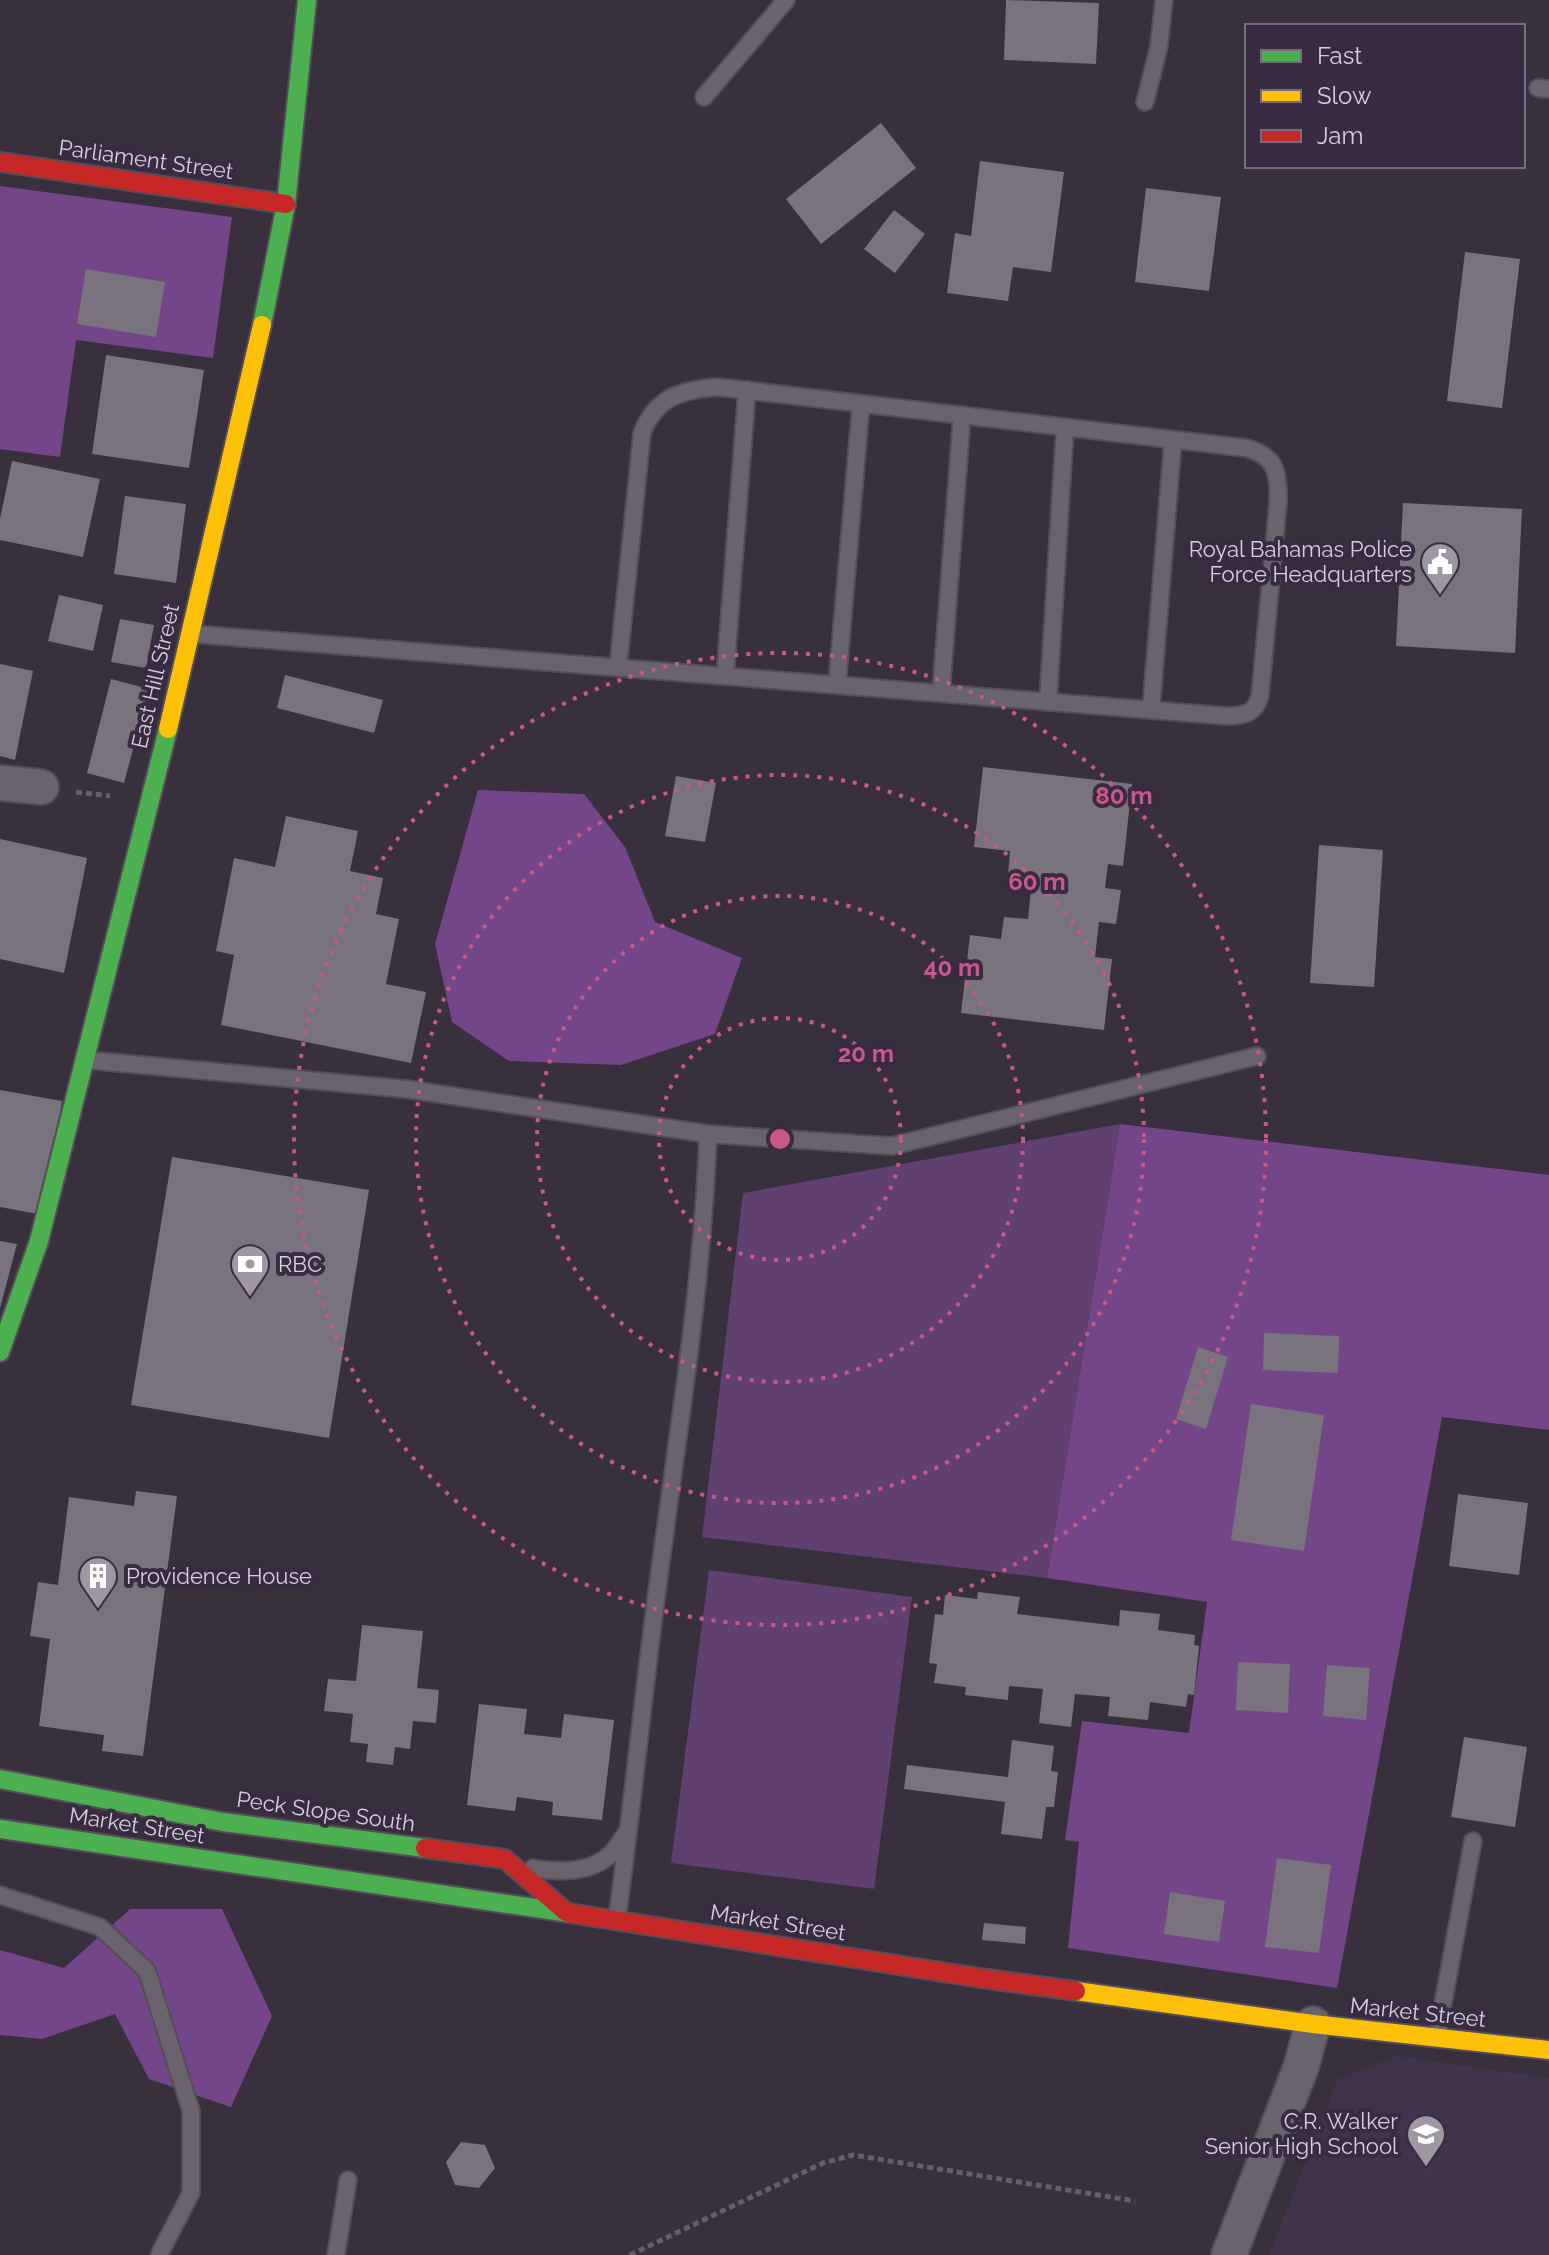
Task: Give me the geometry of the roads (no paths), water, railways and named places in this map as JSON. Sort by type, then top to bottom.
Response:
[{"type":"main road","name":"East Hill Street","points":[[0,1352],[39,1241],[150,801],[264,318],[286,204],[307,0]]},
{"type":"main road","name":"Parliament Street","points":[[0,162],[286,204]]},
{"type":"main road","name":"Peck Slope South","points":[[0,1779],[223,1822],[505,1859]]},
{"type":"main road","name":"Market Street","points":[[0,1829],[566,1912],[980,1978],[1313,2024],[1549,2050]]},
{"type":"main road","points":[[505,1859],[566,1912]]},
{"type":"street","points":[[0,783],[41,787]]},
{"type":"street","points":[[1229,2255],[1301,2067],[1313,2024]]},
{"type":"lane","points":[[704,97],[786,0]]},
{"type":"lane","points":[[1145,102],[1159,46],[1164,0]]},
{"type":"lane","points":[[190,634],[618,668],[941,693],[1048,702],[1240,716],[1258,705],[1278,503],[1277,472],[1266,456],[1246,448],[747,390],[717,387],[694,389],[659,405],[648,418],[642,433],[618,668]]},
{"type":"lane","points":[[725,676],[747,390]]},
{"type":"lane","points":[[837,685],[861,404]]},
{"type":"lane","points":[[941,693],[962,415]]},
{"type":"lane","points":[[1048,702],[1065,427]]},
{"type":"lane","points":[[1151,710],[1173,440]]},
{"type":"lane","points":[[84,1060],[406,1089],[708,1134],[892,1146],[1257,1056]]},
{"type":"lane","points":[[617,1920],[689,1352],[706,1195],[708,1134]]},
{"type":"lane","name":"Peck Slope South","points":[[505,1859],[544,1870],[581,1869],[611,1854],[630,1828]]},
{"type":"lane","points":[[1437,2038],[1473,1841]]},
{"type":"lane","points":[[0,1895],[100,1927],[147,1971],[191,2111],[191,2193],[159,2255]]},
{"type":"lane","points":[[336,2255],[348,2180]]},
{"type":"place","name":"Royal Bahamas Police Force Headquarters","points":[[1440,596]]},
{"type":"place","name":"RBC","points":[[250,1298]]},
{"type":"place","name":"Providence House","points":[[98,1610]]},
{"type":"place","name":"C.R. Walker Senior High School","points":[[1426,2168]]}]
